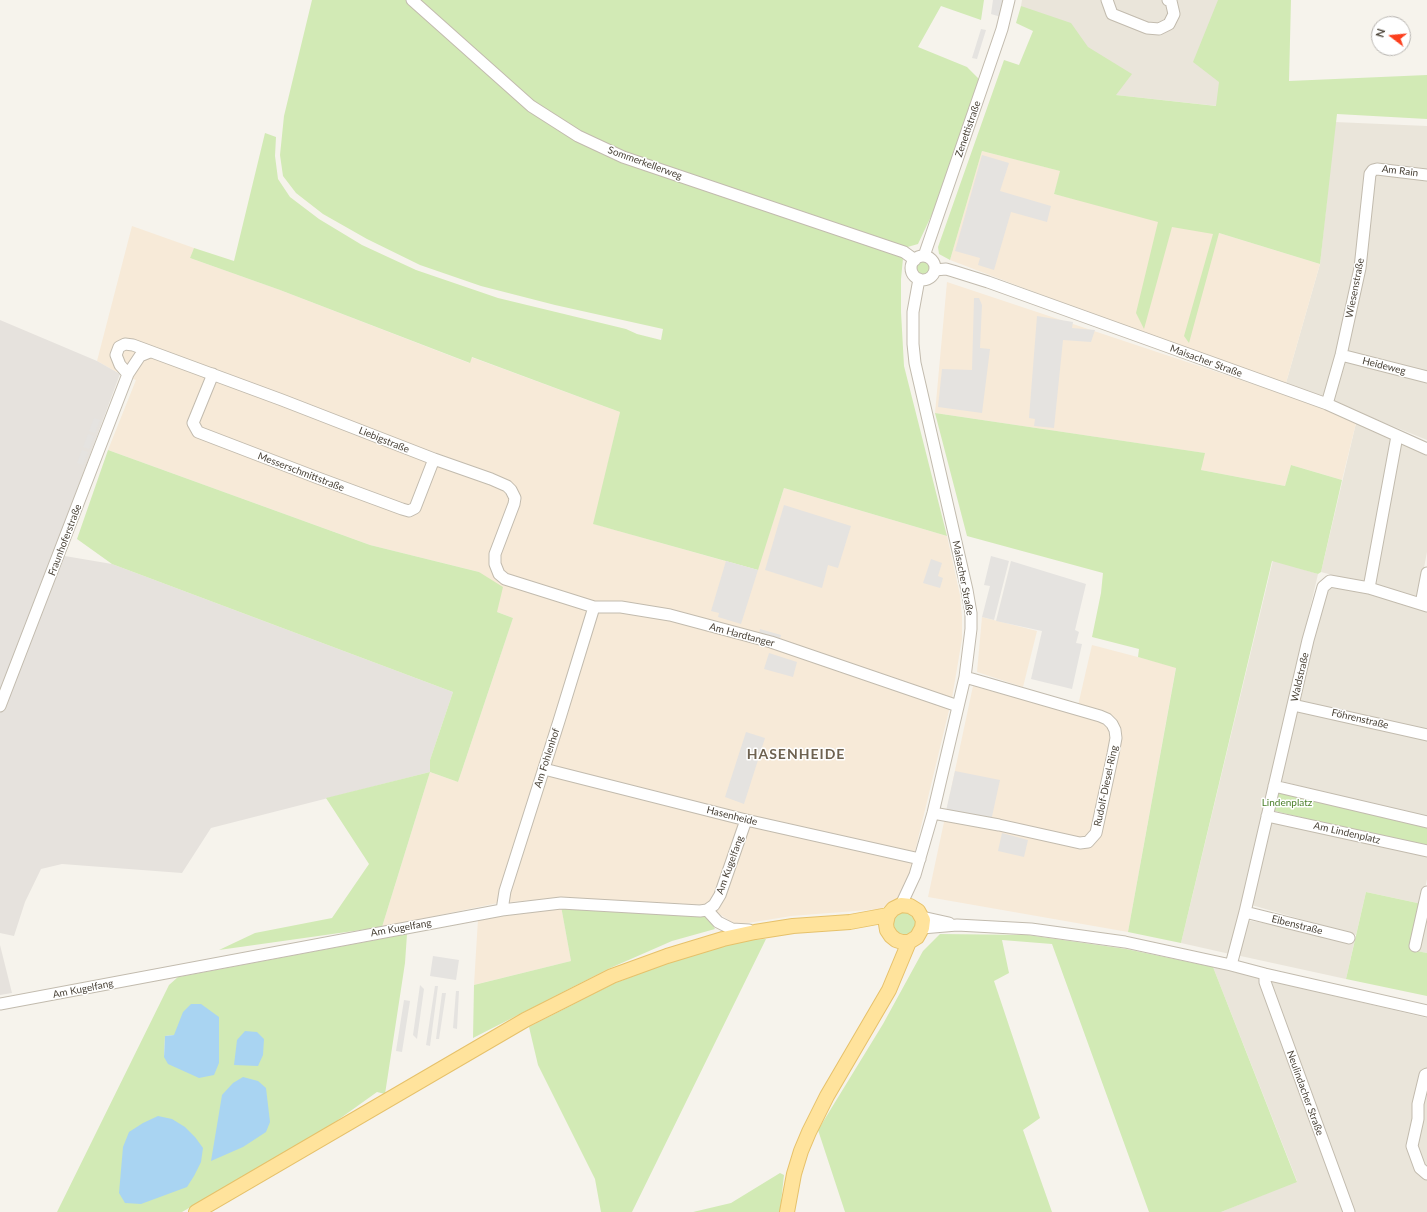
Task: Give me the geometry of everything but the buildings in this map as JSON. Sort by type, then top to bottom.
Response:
[{"type":"main road","points":[[787,1212],[794,1174],[809,1132],[827,1096],[889,990],[897,973],[897,937],[886,924],[888,915],[893,909],[915,915],[917,937],[897,937],[850,922]]},
{"type":"main road","points":[[196,1212],[525,1020],[612,976],[667,956],[724,939],[755,932],[793,926],[850,922],[888,915]]},
{"type":"street","name":"Sommerkellerweg","points":[[412,0],[531,106],[578,136],[623,157],[920,258]]},
{"type":"street","name":"Zenettistraße","points":[[920,258],[1002,30],[1009,0]]},
{"type":"street","points":[[1107,0],[1112,14],[1147,28],[1159,29],[1169,24],[1174,14],[1171,1],[1168,0]]},
{"type":"street","name":"Am Rain","points":[[1373,170],[1377,169],[1427,174]]},
{"type":"street","name":"Wiesenstraße","points":[[1327,404],[1341,355],[1360,268],[1370,174],[1373,170]]},
{"type":"street","points":[[920,258],[932,260],[935,270],[932,277],[925,280],[919,279],[915,276],[912,266],[920,258]]},
{"type":"street","name":"Maisacher Straße","points":[[935,270],[953,270],[1327,404],[1427,449]]},
{"type":"street","name":"Maisacher Straße","points":[[915,915],[915,875],[933,813],[965,677],[972,629],[970,603],[915,363],[913,344],[913,312],[919,279]]},
{"type":"street","points":[[128,374],[120,366],[117,358],[116,355],[119,347],[128,344],[150,352]]},
{"type":"street","name":"Fraunhoferstraße","points":[[0,706],[128,374],[140,356],[150,352]]},
{"type":"street","name":"Liebigstraße","points":[[150,352],[213,374],[507,486],[511,490],[514,498],[514,504],[495,554],[494,564],[499,574],[505,579],[520,584]]},
{"type":"street","name":"Heideweg","points":[[1341,355],[1427,377]]},
{"type":"street","name":"Messerschmittstraße","points":[[213,374],[193,423],[198,432],[239,448],[381,502],[409,511],[415,508],[434,459]]},
{"type":"street","points":[[1397,436],[1369,588],[1424,605],[1427,572]]},
{"type":"street","name":"Waldstraße","points":[[1231,965],[1245,912],[1308,640],[1323,587],[1330,581],[1369,588]]},
{"type":"street","name":"Am Hardtanger","points":[[520,584],[594,607],[621,607],[670,615],[771,642],[958,706]]},
{"type":"street","name":"Am Fohlenhof","points":[[502,910],[505,891],[594,607]]},
{"type":"street","name":"Rudolf-Diesel-Ring","points":[[933,813],[999,825],[1080,843],[1088,842],[1096,833],[1116,738],[1115,730],[1112,724],[1107,719],[1100,716],[965,677]]},
{"type":"street","name":"Föhrenstraße","points":[[1293,705],[1427,735]]},
{"type":"street","name":"Hasenheide","points":[[544,769],[746,820],[920,859]]},
{"type":"street","points":[[1274,786],[1427,822]]},
{"type":"street","name":"Am Lindenplatz","points":[[1267,816],[1427,851]]},
{"type":"street","name":"Am Kugelfang","points":[[0,1004],[502,910],[561,903],[700,911],[708,910],[714,905],[720,895],[746,820]]},
{"type":"street","points":[[1415,946],[1427,892]]},
{"type":"street","points":[[708,910],[718,922],[732,929],[755,932]]},
{"type":"street","name":"Eibenstraße","points":[[1245,912],[1349,938]]},
{"type":"street","points":[[915,915],[957,925],[1031,929],[1125,942],[1427,1011]]},
{"type":"street","name":"Neulindacher Straße","points":[[1265,974],[1265,982],[1349,1212]]},
{"type":"street","points":[[1427,1074],[1425,1076],[1418,1104],[1418,1119],[1412,1146],[1420,1168],[1427,1174]]},
{"type":"shaded area","points":[[993,0],[1005,0],[1001,17],[991,14]]},
{"type":"shaded area","points":[[1022,0],[1253,0],[1217,106],[1116,95],[1021,6]]},
{"type":"shaded area","points":[[981,29],[986,30],[977,59],[972,58]]},
{"type":"shaded area","points":[[1335,122],[1427,126],[1427,440],[1286,383],[1320,264]]},
{"type":"shaded area","points":[[982,151],[1061,171],[1054,194],[1219,233],[1320,264],[1286,383],[1187,350],[950,260]]},
{"type":"shaded area","points":[[982,155],[1009,163],[1000,191],[1051,206],[1047,222],[1011,212],[994,270],[978,265],[980,258],[955,251]]},
{"type":"shaded area","points":[[132,226],[194,248],[190,258],[280,290],[469,363],[471,357],[620,412],[594,524],[757,570],[784,488],[947,536],[960,595],[962,639],[952,698],[905,893],[881,909],[791,916],[736,925],[706,905],[559,898],[498,903],[382,927],[430,772],[458,782],[513,618],[497,612],[479,572],[370,545],[108,450],[136,380],[120,374],[97,361]]},
{"type":"shaded area","points":[[947,282],[1325,408],[1356,423],[1342,480],[1291,465],[1285,486],[1201,470],[1204,453],[935,413]]},
{"type":"shaded area","points":[[974,298],[979,298],[982,305],[980,348],[990,349],[982,413],[938,407],[942,369],[972,370]]},
{"type":"shaded area","points":[[1037,316],[1073,322],[1072,328],[1095,330],[1091,342],[1063,340],[1054,428],[1034,426],[1035,419],[1029,418]]},
{"type":"shaded area","points":[[0,320],[97,361],[120,374],[53,554],[112,564],[453,692],[430,760],[430,772],[211,828],[182,873],[62,864],[41,869],[25,902],[14,936],[0,933]]},
{"type":"shaded area","points":[[94,418],[100,420],[95,433],[89,431]]},
{"type":"shaded area","points":[[1356,423],[1393,439],[1366,584],[1321,572]]},
{"type":"shaded area","points":[[88,434],[94,436],[89,449],[83,447]]},
{"type":"shaded area","points":[[1399,441],[1427,453],[1427,552],[1418,599],[1376,587],[1373,583]]},
{"type":"shaded area","points":[[82,450],[88,452],[83,465],[77,463]]},
{"type":"shaded area","points":[[784,505],[851,526],[838,568],[828,565],[822,588],[765,570]]},
{"type":"shaded area","points":[[991,556],[1009,561],[994,620],[982,617],[990,586],[984,585]]},
{"type":"shaded area","points":[[931,559],[942,563],[938,576],[943,578],[940,588],[923,583]]},
{"type":"shaded area","points":[[1273,560],[1318,574],[1230,954],[1181,943]]},
{"type":"shaded area","points":[[726,561],[758,570],[741,624],[718,617],[719,613],[711,611]]},
{"type":"shaded area","points":[[1011,561],[1086,584],[1075,630],[1079,632],[1076,643],[1082,644],[1072,689],[1031,679],[1042,631],[996,621]]},
{"type":"shaded area","points":[[1334,588],[1366,592],[1427,610],[1427,729],[1297,702],[1326,594],[1330,589]]},
{"type":"shaded area","points":[[982,617],[1037,631],[1023,687],[977,672]]},
{"type":"shaded area","points":[[760,629],[781,635],[780,639],[759,633]]},
{"type":"shaded area","points":[[1092,645],[1176,667],[1128,932],[928,897],[973,686],[1076,714]]},
{"type":"shaded area","points":[[769,653],[797,662],[793,677],[764,669]]},
{"type":"shaded area","points":[[1295,709],[1427,739],[1427,820],[1278,780]]},
{"type":"shaded area","points":[[746,732],[765,738],[744,804],[725,797]]},
{"type":"shaded area","points":[[955,771],[1000,780],[991,821],[946,811]]},
{"type":"shaded area","points":[[1268,817],[1427,854],[1427,879],[1422,904],[1366,892],[1356,935],[1248,904]]},
{"type":"shaded area","points":[[1002,833],[1028,840],[1024,857],[998,851]]},
{"type":"shaded area","points":[[561,906],[571,961],[474,985],[478,919]]},
{"type":"shaded area","points":[[1427,906],[1427,953],[1416,951]]},
{"type":"shaded area","points":[[1246,920],[1355,939],[1346,979],[1236,955]]},
{"type":"shaded area","points":[[0,945],[12,993],[0,995]]},
{"type":"shaded area","points":[[433,956],[459,960],[456,980],[430,976]]},
{"type":"shaded area","points":[[1213,967],[1427,1018],[1427,1212],[1221,1212],[1297,1181]]},
{"type":"shaded area","points":[[420,985],[424,989],[417,1039],[413,1035]]},
{"type":"shaded area","points":[[435,986],[438,986],[430,1046],[426,1045]]},
{"type":"shaded area","points":[[456,991],[459,991],[457,1029],[453,1028]]},
{"type":"shaded area","points":[[442,993],[446,993],[439,1039],[436,1039]]},
{"type":"shaded area","points":[[404,1000],[410,1001],[402,1052],[396,1051]]},
{"type":"green space","points":[[312,0],[984,0],[981,20],[941,6],[918,47],[967,67],[979,79],[942,193],[918,244],[904,248],[901,279],[904,366],[947,536],[784,488],[758,570],[593,524],[620,412],[472,357],[470,363],[280,290],[190,258],[194,248],[234,261],[265,133],[276,137],[275,156],[278,179],[290,197],[319,219],[362,245],[416,270],[498,298],[626,329],[637,334],[661,340],[663,329],[555,305],[481,286],[420,265],[367,239],[323,214],[296,193],[283,176],[280,155],[284,116]]},
{"type":"green space","points":[[1218,0],[1291,0],[1289,81],[1427,75],[1427,119],[1337,114],[1320,264],[1219,233],[1189,343],[1184,336],[1213,234],[1172,227],[1144,329],[1136,313],[1158,222],[1054,194],[1060,171],[982,151],[950,260],[939,254],[938,247],[1004,60],[1019,65],[1033,31],[1016,23],[1021,6],[1071,23],[1088,47],[1132,74],[1116,95],[1216,106],[1219,82],[1193,62]]},
{"type":"green space","points":[[923,261],[928,263],[930,268],[928,273],[923,275],[918,273],[916,268],[918,263]]},
{"type":"green space","points":[[935,413],[1205,453],[1201,470],[1285,486],[1291,465],[1342,480],[1321,572],[1318,574],[1272,561],[1181,943],[1128,932],[1176,668],[1138,657],[1139,649],[1092,637],[1101,593],[1103,573],[967,536]]},
{"type":"green space","points":[[108,450],[370,545],[479,572],[503,587],[497,612],[513,618],[458,782],[430,772],[430,760],[453,692],[112,564],[77,539]]},
{"type":"green space","points":[[430,772],[382,927],[219,950],[255,933],[332,918],[369,864],[326,798]]},
{"type":"green space","name":"Lindenplatz","points":[[1276,789],[1427,827],[1427,848],[1271,810]]},
{"type":"green space","points":[[1366,892],[1422,904],[1412,950],[1427,953],[1427,996],[1346,979]]},
{"type":"green space","points":[[561,906],[705,913],[715,929],[672,941],[608,969],[473,1038],[474,985],[571,961]]},
{"type":"green space","points":[[899,910],[912,912],[918,925],[910,936],[897,936],[890,920]]},
{"type":"green space","points":[[407,934],[405,963],[385,1094],[377,1092],[317,1135],[182,1212],[57,1212],[169,985],[178,977]],"holes":[[[174,1035],[164,1057],[165,1036]]]},
{"type":"green space","points":[[940,934],[1028,935],[1126,949],[1213,967],[1297,1182],[1221,1212],[1149,1212],[1052,944],[1002,940],[1009,973],[994,981],[1040,1118],[1023,1130],[1052,1212],[845,1212],[818,1130],[883,1024],[923,951]]},
{"type":"green space","points":[[766,939],[632,1212],[601,1212],[595,1179],[538,1065],[529,1027],[615,983],[679,959],[745,940]]},
{"type":"green space","points":[[780,1173],[784,1175],[780,1212],[693,1212],[731,1203]]},
{"type":"water","points":[[191,1004],[201,1004],[219,1017],[219,1063],[214,1075],[199,1078],[168,1064],[164,1057],[165,1036],[174,1035],[183,1012]]},
{"type":"water","points":[[245,1031],[257,1032],[264,1039],[263,1055],[258,1066],[234,1065],[237,1040]]},
{"type":"water","points":[[243,1077],[258,1081],[266,1088],[270,1122],[266,1132],[243,1147],[211,1161],[222,1095],[233,1083]]},
{"type":"water","points":[[158,1116],[172,1119],[185,1127],[195,1137],[203,1148],[201,1162],[187,1187],[141,1204],[125,1203],[119,1193],[123,1147],[129,1132]]},
{"type":"district","name":"HASENHEIDE","points":[[796,754]]}]
